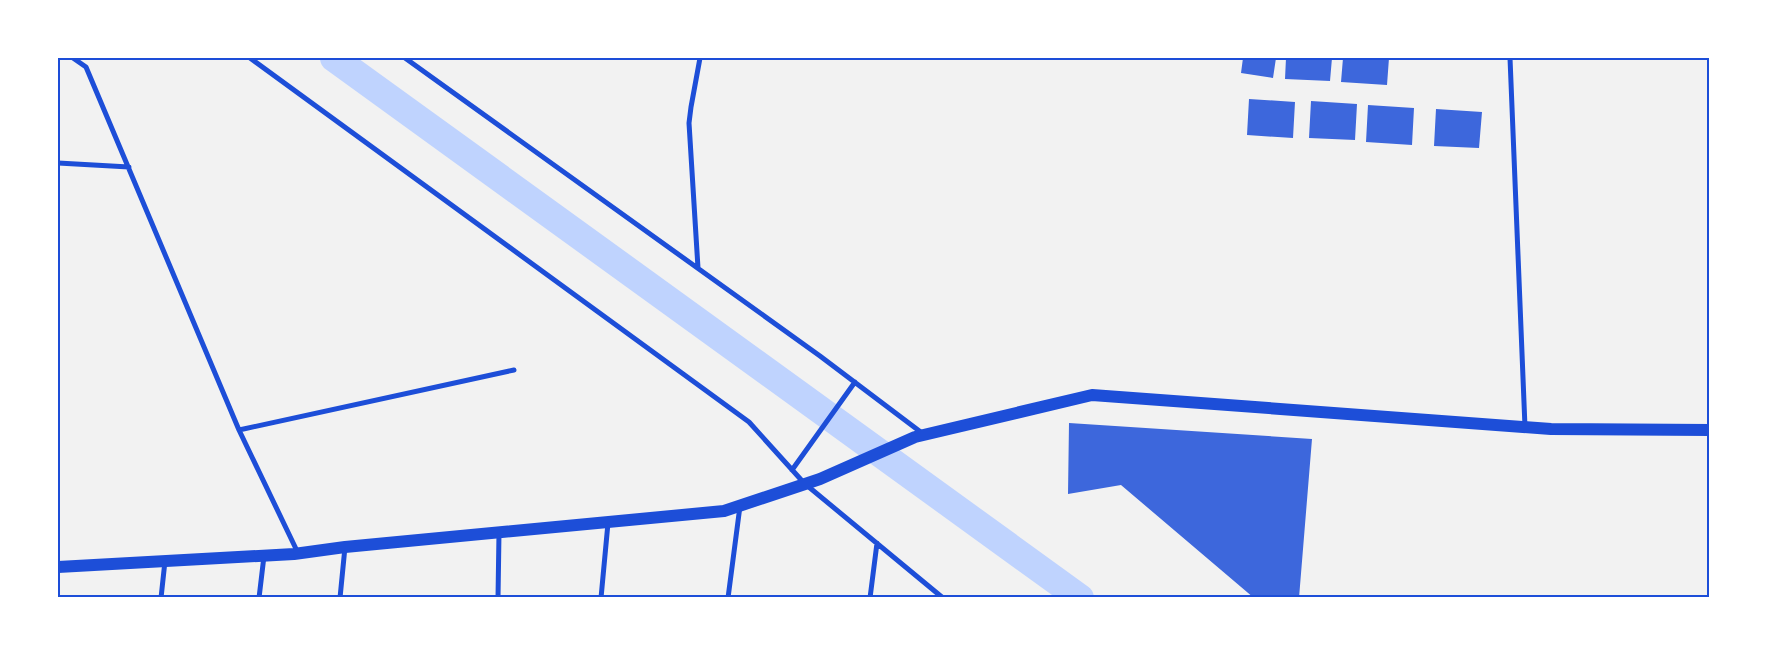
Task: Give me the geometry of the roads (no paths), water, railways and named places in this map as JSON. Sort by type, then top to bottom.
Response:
[{"type":"main road","points":[[58,567],[298,554],[345,547],[724,511],[820,479],[920,436],[1092,395],[1525,428],[1710,430]]},
{"type":"street","points":[[73,58],[86,67],[239,430],[298,554]]},
{"type":"street","points":[[250,58],[749,422],[804,484],[943,598]]},
{"type":"street","points":[[405,58],[855,382],[920,436]]},
{"type":"street","points":[[698,268],[689,124],[700,58]]},
{"type":"street","points":[[1510,58],[1525,428]]},
{"type":"street","points":[[58,163],[129,167]]},
{"type":"street","points":[[239,430],[514,370]]},
{"type":"street","points":[[792,470],[855,382]]},
{"type":"street","points":[[728,598],[740,506]]},
{"type":"street","points":[[601,598],[608,522]]},
{"type":"street","points":[[498,598],[499,533]]},
{"type":"street","points":[[870,598],[877,543]]},
{"type":"street","points":[[340,598],[345,547]]},
{"type":"street","points":[[259,598],[264,556]]},
{"type":"street","points":[[162,598],[165,561]]},
{"type":"waterway","points":[[334,58],[1080,598]]}]
